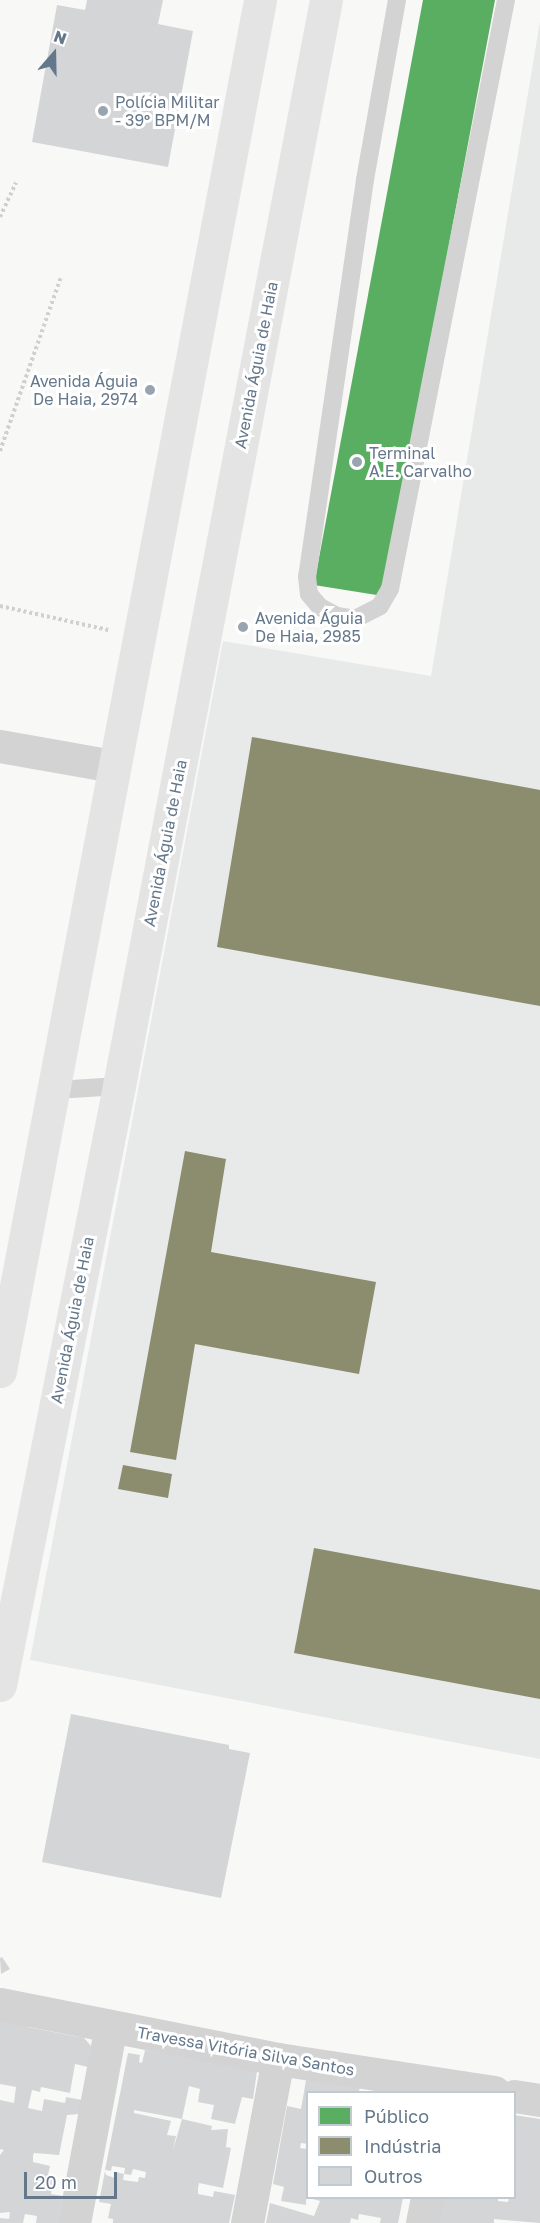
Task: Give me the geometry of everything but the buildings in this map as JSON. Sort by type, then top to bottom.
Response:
[{"type":"main road","points":[[0,1371],[56,1090],[114,766],[260,0]]},
{"type":"main road","name":"Avenida Águia de Haia","points":[[0,1685],[119,1086],[326,0]]},
{"type":"street","points":[[0,746],[114,766]]},
{"type":"street","name":"Travessa Vitória Silva Santos","points":[[0,2004],[278,2059],[448,2089],[479,2091]]},
{"type":"street","points":[[74,2223],[111,2026]]},
{"type":"street","points":[[247,2223],[278,2059]]},
{"type":"street","points":[[516,2096],[540,2100]]},
{"type":"street","points":[[422,2223],[427,2199]]},
{"type":"lane","points":[[397,0],[362,203],[307,576],[309,594],[320,607],[337,616],[355,619],[380,606],[390,589],[506,0]]},
{"type":"lane","points":[[56,1090],[119,1086]]},
{"type":"path","points":[[0,217],[16,182]]},
{"type":"path","points":[[0,452],[61,277]]},
{"type":"path","points":[[0,606],[109,630]]},
{"type":"shaded area","points":[[540,21],[540,1759],[30,1660],[223,641],[431,676]]},
{"type":"place","name":"Polícia Militar - 39º BPM/M","points":[[103,111]]},
{"type":"place","name":"Avenida Águia De Haia, 2974","points":[[150,390]]},
{"type":"place","name":"Terminal A.E. Carvalho","points":[[357,462]]},
{"type":"place","name":"Avenida Águia De Haia, 2985","points":[[243,627]]}]
